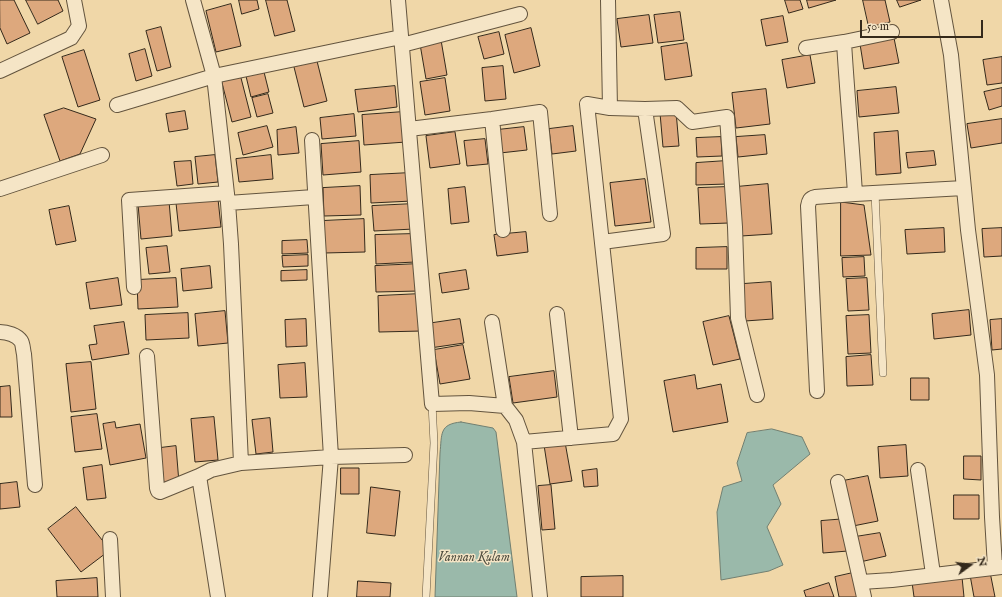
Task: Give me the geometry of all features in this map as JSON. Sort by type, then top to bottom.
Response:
[{"type":"street","points":[[0,71],[71,38],[79,26],[74,0]]},
{"type":"street","points":[[193,0],[214,76],[228,198],[241,463]]},
{"type":"street","points":[[398,0],[432,404],[469,402],[505,406]]},
{"type":"street","points":[[608,0],[610,108]]},
{"type":"street","points":[[861,582],[892,580],[998,567],[992,517],[988,375],[968,230],[950,55],[941,0]]},
{"type":"street","points":[[117,105],[214,76],[401,41],[520,14]]},
{"type":"street","points":[[806,48],[892,32]]},
{"type":"street","points":[[844,42],[853,146],[855,194]]},
{"type":"street","points":[[524,442],[613,434],[621,419],[587,104],[610,108],[677,108],[692,122],[726,117],[735,227],[738,318],[757,395]]},
{"type":"street","points":[[602,242],[663,234],[645,109]]},
{"type":"street","points":[[409,129],[540,112],[550,214]]},
{"type":"street","points":[[492,119],[503,230]]},
{"type":"street","points":[[312,140],[314,197],[331,458],[320,597]]},
{"type":"street","points":[[0,189],[102,155]]},
{"type":"street","points":[[817,391],[808,206],[809,201],[815,197],[964,188]]},
{"type":"street","points":[[134,287],[128,200],[314,197]]},
{"type":"street","points":[[557,314],[571,438]]},
{"type":"street","points":[[492,322],[505,406],[516,420],[524,442],[540,597]]},
{"type":"street","points":[[0,332],[14,335],[21,341],[24,354],[35,485]]},
{"type":"street","points":[[147,356],[157,488],[160,492],[211,470],[241,463],[405,455]]},
{"type":"street","points":[[918,470],[933,574]]},
{"type":"street","points":[[199,476],[218,597]]},
{"type":"street","points":[[838,482],[864,597]]},
{"type":"street","points":[[110,539],[113,597]]},
{"type":"lane","points":[[875,193],[882,374]]},
{"type":"lane","points":[[426,597],[434,443],[432,404]]},
{"type":"water","name":"Vannan Kulam","points":[[461,422],[493,428],[496,432],[517,597],[435,597],[440,453],[442,435],[445,428],[449,425]]},
{"type":"water","points":[[772,429],[802,437],[810,454],[773,485],[781,504],[767,527],[783,565],[769,571],[721,580],[717,512],[723,487],[742,481],[737,463],[747,433]]},
{"type":"building","points":[[0,0],[14,0],[30,33],[7,44],[0,28]]},
{"type":"building","points":[[26,0],[58,0],[63,11],[38,24]]},
{"type":"building","points":[[239,0],[257,0],[259,9],[242,14]]},
{"type":"building","points":[[266,0],[287,0],[295,31],[275,36]]},
{"type":"building","points":[[785,0],[800,0],[803,9],[789,13]]},
{"type":"building","points":[[807,0],[836,0],[809,8]]},
{"type":"building","points":[[863,0],[885,0],[890,22],[869,27]]},
{"type":"building","points":[[897,0],[921,0],[900,7]]},
{"type":"building","points":[[231,4],[241,46],[216,52],[206,11]]},
{"type":"building","points":[[680,12],[684,40],[658,43],[654,15]]},
{"type":"building","points":[[649,15],[653,43],[621,47],[617,19]]},
{"type":"building","points":[[783,16],[788,42],[766,46],[761,20]]},
{"type":"building","points":[[161,27],[171,67],[157,71],[146,31]]},
{"type":"building","points":[[531,28],[540,66],[514,73],[505,35]]},
{"type":"building","points":[[499,32],[504,54],[484,59],[478,37]]},
{"type":"building","points":[[894,38],[899,63],[864,69],[860,44]]},
{"type":"building","points":[[441,40],[447,75],[426,79],[420,44]]},
{"type":"building","points":[[687,43],[692,76],[665,80],[661,47]]},
{"type":"building","points":[[145,49],[152,76],[136,81],[129,54]]},
{"type":"building","points":[[84,50],[100,100],[78,107],[62,57]]},
{"type":"building","points":[[810,55],[815,83],[787,88],[782,60]]},
{"type":"building","points":[[1002,57],[1002,83],[987,85],[983,60]]},
{"type":"building","points":[[317,61],[327,101],[304,107],[294,67]]},
{"type":"building","points":[[503,66],[506,99],[485,101],[482,68]]},
{"type":"building","points":[[263,68],[269,92],[251,97],[245,72]]},
{"type":"building","points":[[240,74],[251,117],[232,122],[221,79]]},
{"type":"building","points":[[445,78],[450,111],[425,115],[420,82]]},
{"type":"building","points":[[395,86],[397,107],[358,112],[355,90]]},
{"type":"building","points":[[896,87],[899,113],[859,117],[857,91]]},
{"type":"building","points":[[1002,88],[1002,106],[989,110],[984,92]]},
{"type":"building","points":[[766,89],[770,124],[736,128],[732,93]]},
{"type":"building","points":[[268,94],[273,113],[257,117],[252,98]]},
{"type":"building","points":[[64,108],[96,119],[80,154],[60,161],[44,115]]},
{"type":"building","points":[[185,111],[188,129],[169,132],[166,114]]},
{"type":"building","points":[[676,111],[679,146],[663,147],[660,113]]},
{"type":"building","points":[[403,112],[406,142],[364,145],[362,115]]},
{"type":"building","points":[[354,114],[356,136],[322,139],[320,118]]},
{"type":"building","points":[[1002,119],[1002,143],[971,148],[967,124]]},
{"type":"building","points":[[267,126],[273,147],[243,155],[238,133]]},
{"type":"building","points":[[573,126],[576,151],[552,154],[549,129]]},
{"type":"building","points":[[296,127],[299,153],[278,155],[277,130]]},
{"type":"building","points":[[524,127],[527,150],[500,153],[497,130]]},
{"type":"building","points":[[898,131],[901,173],[876,175],[874,133]]},
{"type":"building","points":[[455,132],[460,164],[430,168],[426,136]]},
{"type":"building","points":[[765,135],[767,154],[738,157],[736,137]]},
{"type":"building","points":[[721,137],[722,156],[697,157],[696,138]]},
{"type":"building","points":[[485,139],[488,164],[467,166],[464,141]]},
{"type":"building","points":[[359,141],[361,172],[323,175],[321,144]]},
{"type":"building","points":[[934,151],[936,165],[908,168],[906,153]]},
{"type":"building","points":[[215,155],[218,182],[198,184],[195,157]]},
{"type":"building","points":[[271,155],[273,179],[239,182],[236,159]]},
{"type":"building","points":[[191,161],[193,184],[177,186],[174,162]]},
{"type":"building","points":[[726,161],[727,184],[696,185],[696,163]]},
{"type":"building","points":[[410,173],[412,201],[371,203],[370,175]]},
{"type":"building","points":[[645,179],[651,222],[615,226],[610,183]]},
{"type":"building","points":[[768,184],[772,234],[741,236],[736,187]]},
{"type":"building","points":[[360,186],[361,215],[324,216],[323,188]]},
{"type":"building","points":[[465,187],[469,222],[451,224],[448,189]]},
{"type":"building","points":[[727,187],[729,223],[700,224],[698,188]]},
{"type":"building","points":[[218,199],[221,227],[179,231],[176,203]]},
{"type":"building","points":[[169,201],[172,236],[141,239],[138,204]]},
{"type":"building","points":[[841,202],[864,205],[871,255],[841,256]]},
{"type":"building","points":[[413,204],[414,229],[374,231],[372,206]]},
{"type":"building","points":[[69,206],[76,241],[56,245],[49,210]]},
{"type":"building","points":[[364,219],[365,252],[324,253],[322,221]]},
{"type":"building","points":[[944,228],[945,252],[907,254],[905,230]]},
{"type":"building","points":[[1002,228],[1002,256],[984,257],[982,229]]},
{"type":"building","points":[[526,232],[528,252],[497,256],[494,235]]},
{"type":"building","points":[[413,234],[415,262],[376,264],[375,235]]},
{"type":"building","points":[[307,240],[308,253],[282,254],[282,241]]},
{"type":"building","points":[[167,246],[170,272],[149,274],[146,248]]},
{"type":"building","points":[[727,247],[727,269],[696,269],[696,248]]},
{"type":"building","points":[[308,255],[308,266],[283,267],[282,256]]},
{"type":"building","points":[[864,257],[865,276],[843,277],[842,258]]},
{"type":"building","points":[[418,264],[419,291],[376,292],[375,266]]},
{"type":"building","points":[[210,266],[212,288],[183,291],[181,269]]},
{"type":"building","points":[[307,270],[307,280],[281,281],[281,271]]},
{"type":"building","points":[[466,270],[469,289],[442,293],[439,274]]},
{"type":"building","points":[[118,278],[122,305],[90,309],[86,283]]},
{"type":"building","points":[[176,278],[178,307],[138,309],[137,280]]},
{"type":"building","points":[[867,278],[869,310],[848,311],[846,279]]},
{"type":"building","points":[[771,282],[773,319],[745,321],[743,284]]},
{"type":"building","points":[[420,294],[422,331],[379,332],[378,296]]},
{"type":"building","points":[[969,310],[971,335],[934,339],[932,314]]},
{"type":"building","points":[[225,311],[228,343],[198,346],[195,314]]},
{"type":"building","points":[[188,313],[189,338],[146,340],[145,315]]},
{"type":"building","points":[[869,315],[871,353],[848,354],[846,316]]},
{"type":"building","points":[[729,316],[740,359],[713,365],[703,322]]},
{"type":"building","points":[[306,319],[307,346],[286,347],[285,320]]},
{"type":"building","points":[[460,319],[464,343],[430,348],[426,324]]},
{"type":"building","points":[[1002,319],[1002,349],[992,350],[990,320]]},
{"type":"building","points":[[124,322],[129,354],[92,360],[89,345],[97,344],[94,326]]},
{"type":"building","points":[[463,345],[470,379],[440,384],[434,350]]},
{"type":"building","points":[[871,355],[873,385],[847,386],[846,357]]},
{"type":"building","points":[[91,362],[96,409],[71,412],[66,364]]},
{"type":"building","points":[[305,363],[307,397],[280,398],[278,365]]},
{"type":"building","points":[[554,371],[557,397],[513,403],[509,377]]},
{"type":"building","points":[[695,375],[697,389],[721,384],[728,422],[673,432],[664,381]]},
{"type":"building","points":[[911,378],[929,378],[929,400],[911,400]]},
{"type":"building","points":[[10,386],[12,417],[0,417],[0,387]]},
{"type":"building","points":[[97,414],[102,449],[75,452],[71,417]]},
{"type":"building","points":[[214,417],[218,460],[195,462],[191,419]]},
{"type":"building","points":[[270,418],[273,452],[256,454],[252,420]]},
{"type":"building","points":[[115,422],[116,428],[140,424],[146,458],[110,465],[103,424]]},
{"type":"building","points":[[565,442],[572,481],[550,484],[544,445]]},
{"type":"building","points":[[906,445],[908,476],[880,478],[878,447]]},
{"type":"building","points":[[176,446],[179,483],[164,484],[160,448]]},
{"type":"building","points":[[964,456],[981,456],[981,480],[964,479]]},
{"type":"building","points":[[102,465],[106,498],[87,500],[83,468]]},
{"type":"building","points":[[341,468],[359,468],[359,494],[341,494]]},
{"type":"building","points":[[597,469],[598,486],[584,487],[582,471]]},
{"type":"building","points":[[868,476],[878,521],[853,526],[843,481]]},
{"type":"building","points":[[17,482],[20,507],[0,509],[0,484]]},
{"type":"building","points":[[551,485],[555,529],[542,530],[538,486]]},
{"type":"building","points":[[371,487],[400,491],[395,536],[367,533]]},
{"type":"building","points":[[954,495],[979,495],[979,519],[954,519]]},
{"type":"building","points":[[76,507],[110,550],[81,572],[48,529]]},
{"type":"building","points":[[846,519],[848,551],[823,553],[821,521]]},
{"type":"building","points":[[880,533],[886,556],[860,562],[855,537]]},
{"type":"building","points":[[857,572],[862,597],[839,597],[835,577]]},
{"type":"building","points":[[990,572],[995,597],[974,597],[970,575]]},
{"type":"building","points":[[623,576],[623,597],[581,597],[581,577]]},
{"type":"building","points":[[962,577],[964,597],[914,597],[912,582]]},
{"type":"building","points":[[97,578],[98,597],[57,597],[56,581]]},
{"type":"building","points":[[358,581],[391,583],[390,597],[357,597]]},
{"type":"building","points":[[829,583],[834,597],[806,597],[804,591]]}]
